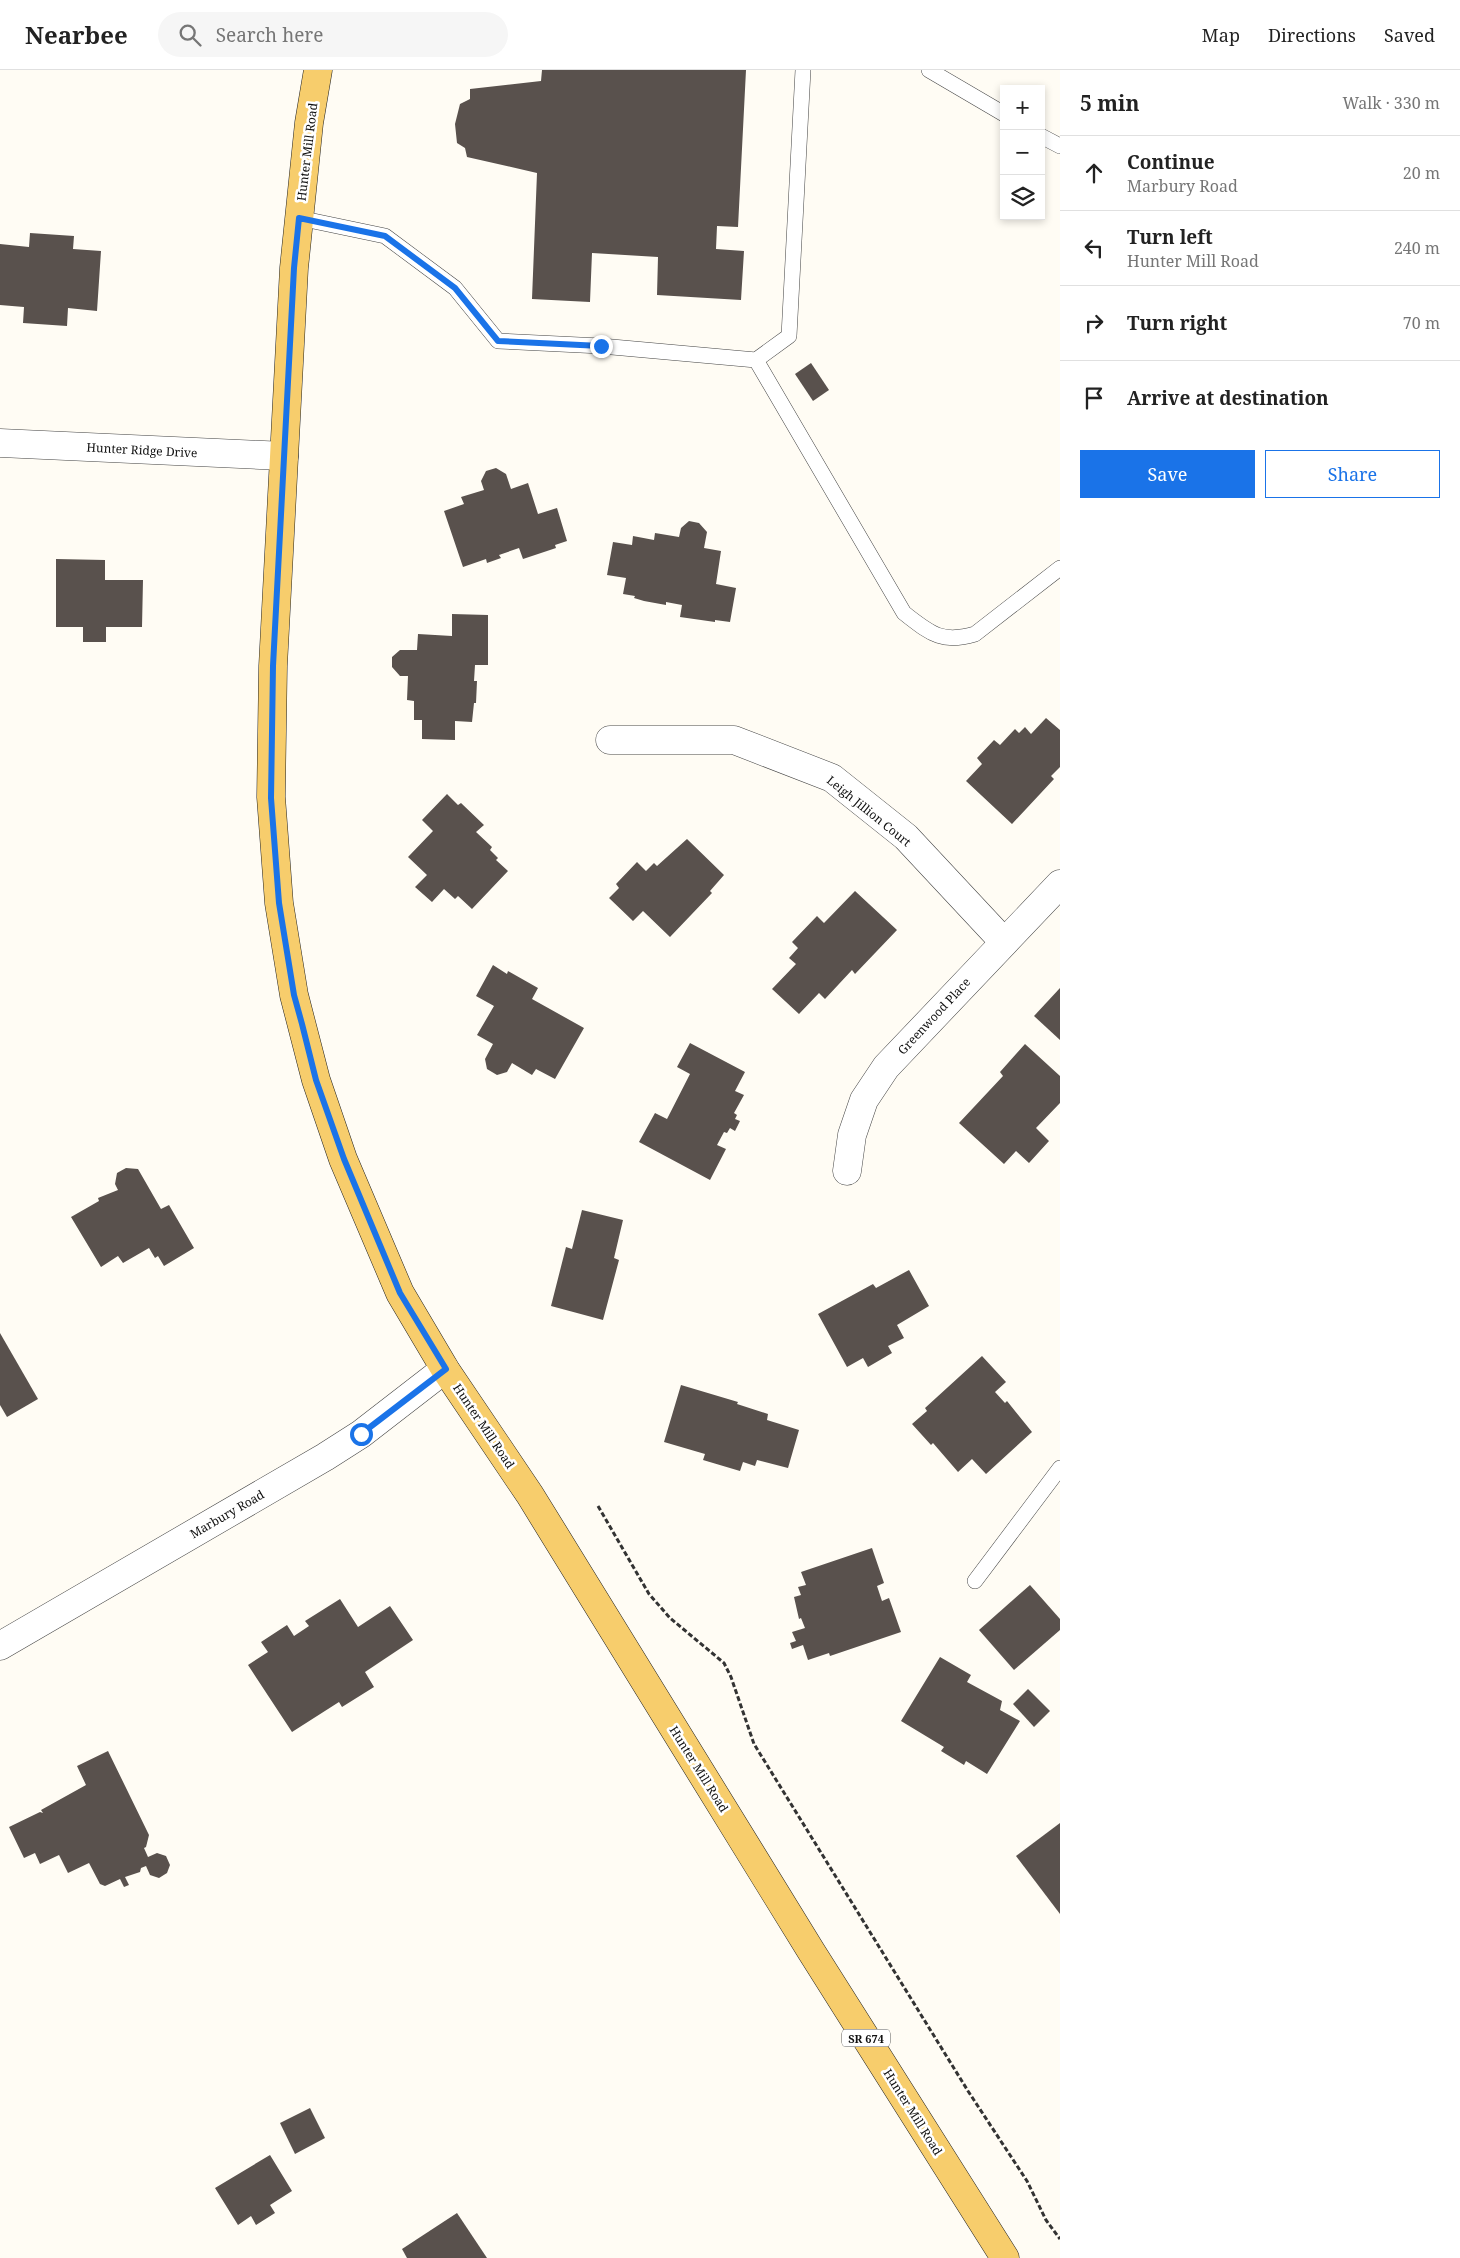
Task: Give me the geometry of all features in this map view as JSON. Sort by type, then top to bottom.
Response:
[{"type":"main road","name":"Hunter Mill Road","points":[[318,70],[309,123],[294,268],[273,666],[271,798],[279,903],[294,995],[316,1080],[344,1159],[400,1293],[446,1369],[530,1495],[811,1951],[1005,2258]]},
{"type":"street","name":"Hunter Ridge Drive","points":[[0,443],[284,456]]},
{"type":"street","name":"Leigh Jillion Court","points":[[610,740],[734,740],[832,778],[906,837],[1004,942]]},
{"type":"street","name":"Greenwood Place","points":[[847,1172],[852,1135],[864,1100],[886,1067],[1060,884]]},
{"type":"street","name":"Marbury Road","points":[[0,1646],[325,1457],[361,1434],[446,1369]]},
{"type":"lane","points":[[299,218],[385,236],[455,288],[498,341],[601,346],[756,360],[789,336],[803,70]]},
{"type":"lane","points":[[929,70],[1000,112]]},
{"type":"lane","points":[[1045,138],[1060,146]]},
{"type":"lane","points":[[756,360],[904,614],[933,635],[959,639],[975,634],[1060,568]]},
{"type":"lane","points":[[975,1581],[1060,1468]]},
{"type":"path","points":[[598,1506],[649,1594],[677,1624],[724,1663],[731,1677],[754,1744],[952,2066],[1027,2180],[1046,2220],[1060,2239]]},
{"type":"building","points":[[542,70],[746,70],[738,227],[717,226],[716,249],[744,251],[741,300],[657,295],[658,257],[592,253],[590,302],[532,299],[537,173],[467,157],[465,148],[457,143],[455,124],[460,104],[470,99],[470,89],[541,81]]},
{"type":"building","points":[[30,233],[74,236],[73,249],[101,251],[97,311],[68,308],[67,326],[23,323],[24,307],[0,305],[0,244],[29,247]]},
{"type":"building","points":[[811,363],[829,390],[813,401],[795,374]]},
{"type":"building","points":[[496,468],[506,474],[511,489],[528,483],[538,514],[557,508],[567,541],[555,545],[556,548],[523,559],[519,548],[499,555],[501,558],[487,563],[486,559],[463,567],[444,511],[464,504],[461,497],[484,490],[481,481],[486,471]]},
{"type":"building","points":[[689,521],[699,523],[707,532],[704,548],[721,551],[716,584],[736,588],[730,622],[680,617],[682,605],[666,602],[666,605],[644,601],[634,598],[635,596],[623,594],[626,578],[607,575],[613,542],[632,545],[633,536],[654,540],[655,533],[679,537],[681,528]]},
{"type":"building","points":[[56,559],[105,560],[105,580],[143,580],[142,627],[106,627],[106,642],[83,642],[83,627],[56,627]]},
{"type":"building","points":[[452,614],[488,615],[488,665],[475,665],[474,681],[477,681],[476,703],[474,703],[472,722],[455,721],[455,740],[422,739],[422,720],[414,720],[414,701],[407,700],[408,676],[400,676],[392,667],[392,657],[400,650],[417,650],[418,634],[452,636]]},
{"type":"building","points":[[1046,718],[1060,730],[1060,767],[1051,776],[1054,779],[1012,824],[966,781],[982,764],[977,758],[994,740],[1000,745],[1015,729],[1019,733],[1025,727],[1031,734]]},
{"type":"building","points":[[447,794],[458,805],[461,803],[484,825],[476,832],[492,847],[490,850],[498,858],[496,860],[508,871],[472,909],[458,896],[455,899],[444,889],[432,902],[415,887],[427,875],[408,857],[433,831],[422,820]]},
{"type":"building","points":[[687,839],[724,875],[710,891],[712,893],[670,937],[643,911],[633,921],[609,898],[619,888],[616,884],[637,862],[646,871],[654,863],[657,866]]},
{"type":"building","points":[[855,891],[897,930],[855,974],[852,970],[825,999],[819,993],[799,1014],[772,989],[796,964],[789,958],[798,948],[792,942],[817,916],[824,923]]},
{"type":"building","points":[[493,965],[507,974],[508,971],[538,988],[532,999],[584,1028],[555,1079],[536,1069],[532,1075],[512,1063],[507,1072],[497,1075],[487,1069],[485,1059],[493,1044],[477,1035],[494,1006],[476,996]]},
{"type":"building","points":[[1060,988],[1060,1040],[1034,1016]]},
{"type":"building","points":[[690,1043],[745,1072],[735,1091],[744,1095],[734,1113],[737,1115],[735,1119],[740,1121],[735,1131],[730,1128],[727,1133],[724,1132],[717,1145],[726,1149],[710,1180],[639,1142],[655,1113],[667,1119],[690,1074],[677,1067]]},
{"type":"building","points":[[1025,1044],[1060,1076],[1060,1103],[1036,1128],[1049,1141],[1029,1163],[1016,1151],[1004,1164],[959,1123],[1003,1076],[1000,1072]]},
{"type":"building","points":[[126,1168],[138,1169],[161,1209],[169,1205],[194,1248],[164,1266],[158,1256],[155,1258],[149,1248],[123,1263],[118,1256],[101,1267],[71,1217],[99,1201],[98,1198],[118,1190],[115,1184],[117,1173]]},
{"type":"building","points":[[582,1210],[623,1220],[614,1258],[619,1260],[603,1320],[551,1306],[566,1247],[572,1249]]},
{"type":"building","points":[[909,1270],[929,1306],[897,1325],[904,1338],[888,1346],[892,1353],[868,1367],[863,1358],[847,1367],[818,1314],[873,1284],[876,1288]]},
{"type":"building","points":[[0,1333],[38,1399],[7,1417],[0,1405]]},
{"type":"building","points":[[982,1356],[1006,1382],[995,1392],[1005,1403],[1007,1401],[1032,1432],[986,1474],[972,1459],[958,1472],[933,1443],[931,1445],[912,1424],[927,1411],[925,1408]]},
{"type":"building","points":[[681,1385],[738,1402],[737,1404],[768,1414],[767,1420],[799,1430],[788,1468],[757,1460],[755,1466],[743,1462],[740,1471],[703,1460],[705,1454],[664,1442]]},
{"type":"building","points":[[872,1548],[884,1583],[877,1586],[882,1601],[889,1598],[901,1632],[830,1656],[829,1653],[808,1660],[803,1645],[792,1649],[790,1643],[796,1641],[792,1632],[805,1628],[801,1618],[799,1619],[794,1597],[801,1595],[798,1587],[806,1585],[801,1572]]},
{"type":"building","points":[[1030,1585],[1060,1619],[1060,1630],[1014,1670],[979,1630]]},
{"type":"building","points":[[340,1599],[358,1627],[390,1606],[413,1640],[365,1672],[374,1687],[342,1707],[339,1702],[292,1732],[248,1665],[268,1652],[261,1642],[287,1625],[294,1636],[309,1626],[305,1621]]},
{"type":"building","points":[[940,1657],[971,1675],[967,1682],[1002,1701],[1000,1710],[1020,1721],[987,1774],[966,1761],[964,1765],[941,1751],[944,1747],[901,1721]]},
{"type":"building","points":[[1028,1689],[1050,1711],[1034,1727],[1013,1704]]},
{"type":"building","points":[[108,1751],[149,1835],[146,1847],[144,1848],[148,1857],[157,1853],[166,1856],[170,1865],[167,1873],[159,1878],[150,1875],[146,1866],[141,1868],[140,1872],[125,1877],[129,1885],[124,1887],[120,1879],[105,1886],[100,1884],[89,1863],[68,1873],[59,1855],[40,1864],[35,1853],[24,1858],[9,1827],[40,1812],[43,1813],[41,1810],[86,1785],[77,1766]]},
{"type":"building","points":[[1060,1823],[1060,1914],[1016,1856]]},
{"type":"building","points":[[310,2108],[325,2138],[295,2154],[280,2123]]},
{"type":"building","points":[[270,2155],[292,2191],[270,2205],[275,2213],[256,2225],[251,2216],[238,2225],[215,2188]]},
{"type":"building","points":[[457,2213],[487,2258],[407,2258],[402,2249]]},
{"type":"route","points":[[361,1434],[446,1369],[400,1293],[344,1159],[316,1080],[294,995],[279,903],[271,798],[273,666],[294,268],[299,218],[385,236],[455,288],[498,341],[601,346]]}]
